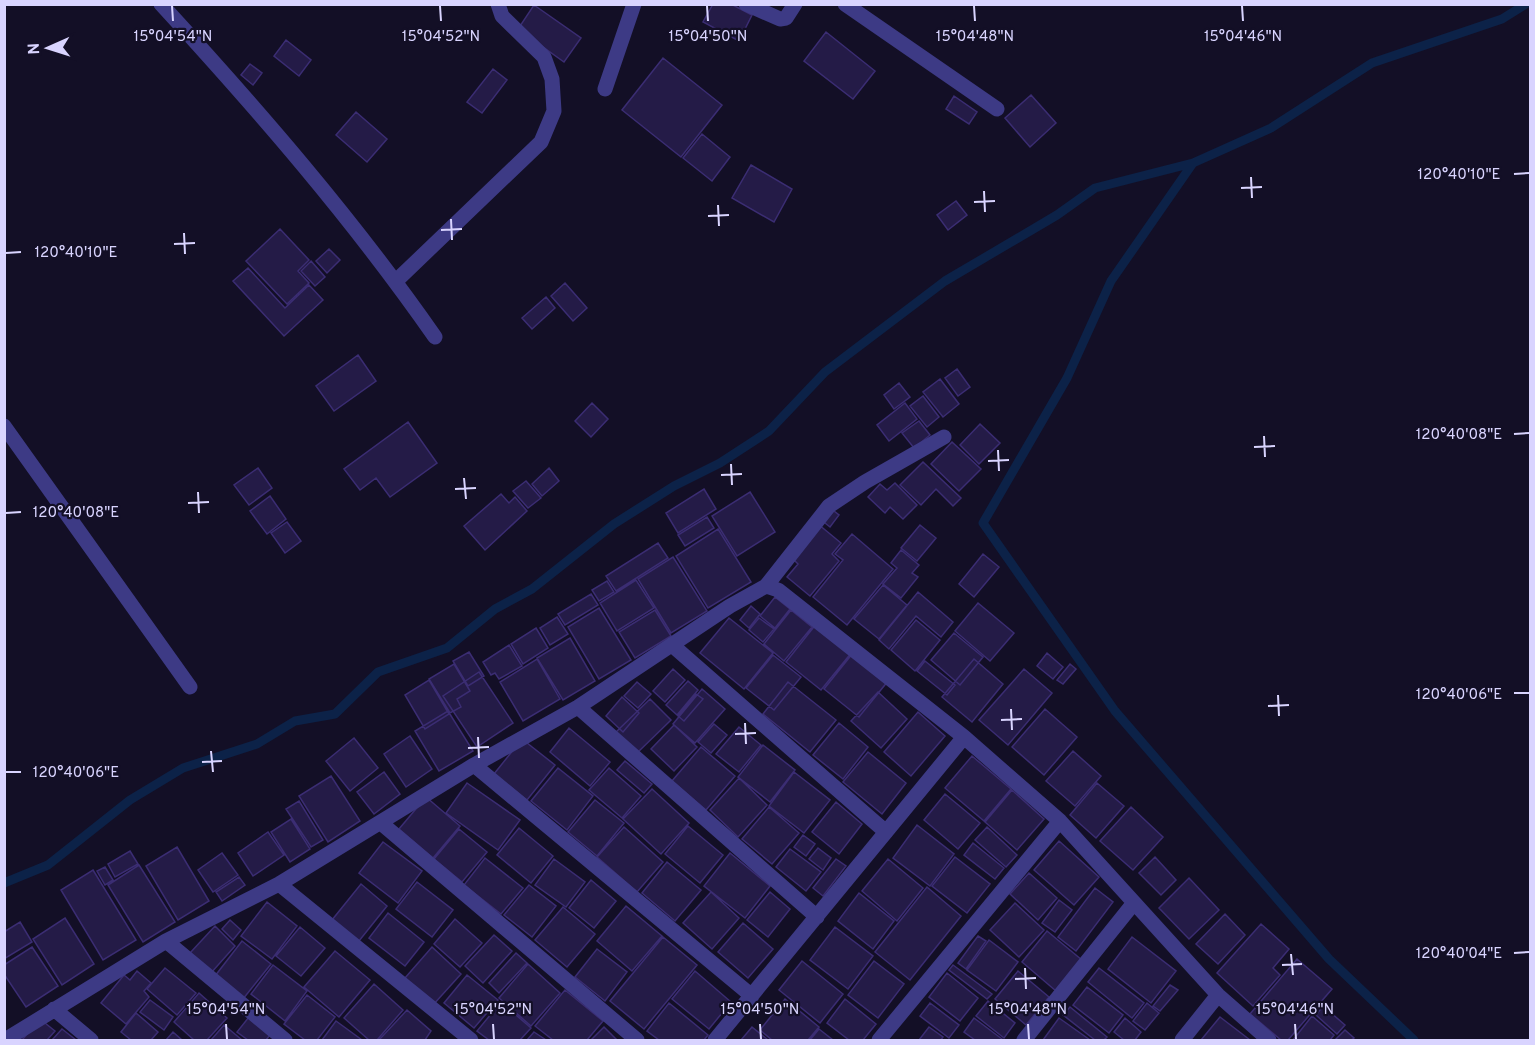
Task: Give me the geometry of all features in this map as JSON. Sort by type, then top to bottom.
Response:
[{"type":"street","points":[[161,4],[265,117],[396,281],[435,337]]},
{"type":"street","points":[[396,281],[541,142],[554,111],[552,79],[544,57],[502,16],[498,4]]},
{"type":"street","points":[[605,89],[634,4]]},
{"type":"street","points":[[746,4],[780,19],[786,18],[795,4]]},
{"type":"street","points":[[845,4],[997,109]]},
{"type":"street","points":[[4,426],[190,687]]},
{"type":"street","points":[[5,1041],[166,941],[279,884],[474,765],[578,707],[730,606],[766,586],[829,506],[865,482],[944,437]]},
{"type":"street","points":[[766,586],[778,590],[964,737],[1060,821],[1218,995],[1269,1041]]},
{"type":"street","points":[[672,645],[886,832]]},
{"type":"street","points":[[578,707],[817,917]]},
{"type":"street","points":[[715,1041],[964,737]]},
{"type":"street","points":[[474,765],[752,996]]},
{"type":"street","points":[[879,1041],[1060,821]]},
{"type":"street","points":[[381,823],[637,1041]]},
{"type":"street","points":[[279,884],[471,1041]]},
{"type":"street","points":[[1024,1041],[1133,904]]},
{"type":"street","points":[[166,941],[285,1041]]},
{"type":"street","points":[[1182,1041],[1218,995]]},
{"type":"street","points":[[54,1010],[91,1041]]},
{"type":"building","points":[[713,4],[731,4],[752,15],[739,41],[703,22]]},
{"type":"building","points":[[534,5],[581,38],[564,62],[518,29]]},
{"type":"building","points":[[826,32],[875,71],[853,99],[804,61]]},
{"type":"building","points":[[286,40],[311,60],[299,76],[274,56]]},
{"type":"building","points":[[663,58],[722,105],[681,157],[622,110]]},
{"type":"building","points":[[250,64],[262,73],[253,85],[241,75]]},
{"type":"building","points":[[493,69],[507,80],[482,113],[467,102]]},
{"type":"building","points":[[1031,95],[1056,123],[1030,147],[1005,118]]},
{"type":"building","points":[[954,96],[977,112],[969,124],[946,109]]},
{"type":"building","points":[[356,112],[387,139],[367,162],[336,135]]},
{"type":"building","points":[[702,134],[730,157],[712,181],[683,158]]},
{"type":"building","points":[[751,165],[792,189],[774,222],[732,198]]},
{"type":"building","points":[[956,201],[967,215],[948,230],[937,215]]},
{"type":"building","points":[[280,229],[309,260],[298,271],[309,283],[287,304],[246,261]]},
{"type":"building","points":[[329,249],[340,260],[327,273],[316,261]]},
{"type":"building","points":[[311,261],[325,277],[315,286],[301,271]]},
{"type":"building","points":[[248,268],[285,308],[309,285],[323,300],[284,336],[233,281]]},
{"type":"building","points":[[565,283],[587,308],[573,321],[551,296]]},
{"type":"building","points":[[546,297],[555,308],[532,329],[522,318]]},
{"type":"building","points":[[358,355],[376,381],[334,411],[316,386]]},
{"type":"building","points":[[957,369],[970,387],[958,396],[945,378]]},
{"type":"building","points":[[940,379],[959,404],[943,417],[923,392]]},
{"type":"building","points":[[899,383],[910,397],[894,409],[884,395]]},
{"type":"building","points":[[923,396],[939,417],[927,427],[910,406]]},
{"type":"building","points":[[592,403],[608,419],[591,437],[575,421]]},
{"type":"building","points":[[905,403],[917,419],[889,441],[877,425]]},
{"type":"building","points":[[919,421],[930,435],[914,448],[902,433]]},
{"type":"building","points":[[408,422],[437,463],[390,497],[376,478],[360,490],[344,469]]},
{"type":"building","points":[[980,424],[1000,443],[979,464],[960,445]]},
{"type":"building","points":[[952,442],[981,469],[959,491],[931,464]]},
{"type":"building","points":[[923,462],[961,498],[953,506],[936,489],[921,505],[900,485]]},
{"type":"building","points":[[258,468],[272,488],[249,505],[234,485]]},
{"type":"building","points":[[549,468],[559,481],[542,496],[532,484]]},
{"type":"building","points":[[526,481],[541,498],[528,508],[513,491]]},
{"type":"building","points":[[895,483],[917,505],[903,519],[890,507],[885,513],[868,497],[880,484],[887,490]]},
{"type":"building","points":[[704,489],[716,509],[678,533],[666,513]]},
{"type":"building","points":[[750,492],[775,532],[737,556],[712,516]]},
{"type":"building","points":[[501,494],[509,503],[515,497],[527,511],[485,550],[464,526]]},
{"type":"building","points":[[270,496],[286,519],[267,534],[250,511]]},
{"type":"building","points":[[830,508],[839,515],[830,527],[820,519]]},
{"type":"building","points":[[707,517],[714,528],[685,546],[678,535]]},
{"type":"building","points":[[287,522],[301,541],[285,553],[271,533]]},
{"type":"building","points":[[818,524],[841,543],[832,554],[839,561],[810,596],[787,577],[798,564],[791,557]]},
{"type":"building","points":[[920,525],[936,538],[917,561],[901,548]]},
{"type":"building","points":[[718,529],[751,582],[708,608],[676,556]]},
{"type":"building","points":[[852,534],[893,569],[847,625],[813,597],[843,560],[835,554]]},
{"type":"building","points":[[658,543],[668,558],[616,591],[606,576]]},
{"type":"building","points":[[901,550],[919,565],[912,573],[918,577],[901,598],[883,584],[897,568],[891,563]]},
{"type":"building","points":[[983,554],[999,567],[974,597],[959,584]]},
{"type":"building","points":[[673,557],[707,611],[671,633],[638,579]]},
{"type":"building","points":[[636,580],[654,608],[617,631],[600,603]]},
{"type":"building","points":[[607,581],[614,592],[599,601],[592,590]]},
{"type":"building","points":[[883,585],[907,605],[879,639],[854,619]]},
{"type":"building","points":[[918,592],[953,622],[941,637],[916,616],[889,649],[879,640]]},
{"type":"building","points":[[591,594],[598,605],[565,625],[558,614]]},
{"type":"building","points":[[775,597],[790,609],[775,628],[760,616]]},
{"type":"building","points":[[978,603],[1014,633],[990,661],[955,631]]},
{"type":"building","points":[[751,606],[760,614],[749,628],[740,620]]},
{"type":"building","points":[[599,608],[631,660],[599,679],[568,627]]},
{"type":"building","points":[[655,610],[671,636],[635,658],[619,632]]},
{"type":"building","points":[[791,610],[812,627],[784,661],[764,644]]},
{"type":"building","points":[[557,617],[568,634],[550,645],[540,628]]},
{"type":"building","points":[[729,618],[773,653],[744,689],[700,653]]},
{"type":"building","points":[[759,618],[774,629],[763,642],[749,630]]},
{"type":"building","points":[[916,620],[940,640],[915,671],[891,650]]},
{"type":"building","points":[[817,623],[852,652],[821,690],[786,662]]},
{"type":"building","points":[[536,628],[548,648],[523,664],[511,644]]},
{"type":"building","points":[[954,633],[983,657],[960,685],[931,660]]},
{"type":"building","points":[[570,638],[595,681],[563,700],[537,658]]},
{"type":"building","points":[[509,645],[522,666],[499,679],[495,673],[491,675],[483,662]]},
{"type":"building","points":[[469,652],[484,676],[468,686],[453,661]]},
{"type":"building","points":[[853,653],[888,681],[859,717],[824,689]]},
{"type":"building","points":[[1047,653],[1063,667],[1053,679],[1037,666]]},
{"type":"building","points":[[773,655],[801,677],[774,710],[746,688]]},
{"type":"building","points":[[537,659],[560,699],[523,721],[500,682]]},
{"type":"building","points":[[974,659],[1003,684],[972,722],[942,697]]},
{"type":"building","points":[[925,661],[955,685],[947,695],[917,671]]},
{"type":"building","points":[[454,664],[470,691],[457,699],[461,707],[450,713],[429,679]]},
{"type":"building","points":[[1070,664],[1076,669],[1063,684],[1057,680]]},
{"type":"building","points":[[673,669],[685,680],[665,702],[653,691]]},
{"type":"building","points":[[1024,669],[1052,693],[1008,745],[979,720]]},
{"type":"building","points":[[479,672],[513,723],[477,747],[443,696]]},
{"type":"building","points":[[429,680],[449,714],[425,729],[405,695]]},
{"type":"building","points":[[688,681],[698,690],[677,715],[666,705]]},
{"type":"building","points":[[637,682],[651,694],[638,708],[624,696]]},
{"type":"building","points":[[788,682],[836,720],[810,752],[763,714]]},
{"type":"building","points":[[702,689],[725,709],[695,743],[673,724]]},
{"type":"building","points":[[878,692],[907,719],[881,748],[851,721]]},
{"type":"building","points":[[696,694],[703,699],[684,721],[678,716]]},
{"type":"building","points":[[622,697],[639,713],[623,732],[606,716]]},
{"type":"building","points":[[650,699],[671,720],[635,755],[615,733]]},
{"type":"building","points":[[1045,709],[1077,737],[1044,775],[1012,747]]},
{"type":"building","points":[[448,711],[473,751],[439,771],[415,731]]},
{"type":"building","points":[[918,712],[945,736],[911,776],[884,752]]},
{"type":"building","points":[[839,723],[868,747],[843,779],[813,755]]},
{"type":"building","points":[[714,724],[727,735],[711,753],[698,742]]},
{"type":"building","points":[[674,725],[697,747],[674,771],[651,749]]},
{"type":"building","points":[[739,727],[761,745],[739,772],[716,754]]},
{"type":"building","points":[[569,728],[610,762],[590,786],[550,752]]},
{"type":"building","points":[[410,736],[432,769],[406,787],[384,754]]},
{"type":"building","points":[[354,738],[378,768],[350,791],[326,761]]},
{"type":"building","points":[[522,739],[555,765],[527,800],[494,774]]},
{"type":"building","points":[[763,745],[795,770],[770,802],[738,777]]},
{"type":"building","points":[[701,747],[735,776],[706,810],[672,781]]},
{"type":"building","points":[[1073,751],[1101,776],[1075,806],[1046,781]]},
{"type":"building","points":[[868,752],[906,783],[882,814],[843,782]]},
{"type":"building","points":[[972,756],[1011,789],[984,821],[945,788]]},
{"type":"building","points":[[625,761],[652,784],[644,793],[617,770]]},
{"type":"building","points":[[558,768],[593,796],[567,830],[531,801]]},
{"type":"building","points":[[609,768],[641,796],[622,818],[589,790]]},
{"type":"building","points":[[384,772],[400,794],[374,814],[357,792]]},
{"type":"building","points":[[794,772],[830,800],[804,833],[769,806]]},
{"type":"building","points":[[331,776],[360,821],[328,842],[299,796]]},
{"type":"building","points":[[739,778],[767,805],[738,837],[710,810]]},
{"type":"building","points":[[467,783],[520,820],[498,850],[446,813]]},
{"type":"building","points":[[1097,783],[1124,806],[1096,838],[1070,815]]},
{"type":"building","points":[[652,789],[689,823],[661,854],[623,819]]},
{"type":"building","points":[[1012,790],[1044,819],[1017,850],[985,822]]},
{"type":"building","points":[[945,794],[980,823],[958,849],[924,820]]},
{"type":"building","points":[[426,797],[460,826],[433,858],[399,829]]},
{"type":"building","points":[[595,800],[624,823],[597,856],[568,832]]},
{"type":"building","points":[[299,801],[323,840],[311,847],[286,809]]},
{"type":"building","points":[[836,802],[862,824],[839,854],[812,832]]},
{"type":"building","points":[[769,807],[799,833],[772,864],[742,839]]},
{"type":"building","points":[[1131,807],[1163,837],[1133,870],[1100,841]]},
{"type":"building","points":[[291,819],[310,849],[290,862],[271,832]]},
{"type":"building","points":[[917,825],[954,854],[930,886],[893,858]]},
{"type":"building","points":[[688,826],[723,855],[700,883],[665,854]]},
{"type":"building","points":[[624,827],[663,862],[637,892],[597,857]]},
{"type":"building","points":[[987,827],[1017,855],[1006,867],[975,840]]},
{"type":"building","points":[[519,828],[553,856],[531,883],[497,855]]},
{"type":"building","points":[[459,829],[487,852],[462,882],[434,859]]},
{"type":"building","points":[[268,832],[284,855],[253,876],[238,853]]},
{"type":"building","points":[[803,835],[815,844],[806,856],[794,847]]},
{"type":"building","points":[[1059,841],[1099,877],[1074,905],[1034,870]]},
{"type":"building","points":[[383,842],[422,871],[398,903],[359,873]]},
{"type":"building","points":[[973,843],[1004,868],[995,879],[964,855]]},
{"type":"building","points":[[177,847],[209,901],[178,920],[146,866]]},
{"type":"building","points":[[818,848],[831,858],[823,870],[809,859]]},
{"type":"building","points":[[790,849],[821,872],[806,891],[776,867]]},
{"type":"building","points":[[130,851],[138,864],[115,877],[108,864]]},
{"type":"building","points":[[222,853],[238,875],[213,892],[198,870]]},
{"type":"building","points":[[730,853],[770,886],[745,918],[704,886]]},
{"type":"building","points":[[955,857],[990,884],[967,913],[932,886]]},
{"type":"building","points":[[1155,857],[1176,880],[1161,895],[1139,873]]},
{"type":"building","points":[[485,858],[523,888],[501,914],[464,885]]},
{"type":"building","points":[[554,859],[585,882],[566,907],[535,885]]},
{"type":"building","points":[[836,859],[846,866],[823,896],[813,888]]},
{"type":"building","points":[[888,859],[923,888],[897,921],[862,891]]},
{"type":"building","points":[[667,862],[701,890],[675,921],[642,893]]},
{"type":"building","points":[[139,865],[175,922],[143,942],[108,885]]},
{"type":"building","points":[[105,867],[113,880],[105,885],[97,871]]},
{"type":"building","points":[[93,870],[136,940],[103,960],[61,890]]},
{"type":"building","points":[[1029,873],[1057,898],[1038,920],[1010,894]]},
{"type":"building","points":[[239,877],[245,885],[222,901],[216,892]]},
{"type":"building","points":[[1189,878],[1219,910],[1189,939],[1159,908]]},
{"type":"building","points":[[591,880],[616,901],[594,928],[569,908]]},
{"type":"building","points":[[417,882],[453,910],[432,937],[396,909]]},
{"type":"building","points":[[361,884],[387,906],[359,941],[332,920]]},
{"type":"building","points":[[529,885],[556,906],[532,937],[504,915]]},
{"type":"building","points":[[927,887],[961,916],[910,980],[875,952]]},
{"type":"building","points":[[1095,888],[1113,902],[1076,951],[1058,937]]},
{"type":"building","points":[[711,892],[739,918],[712,949],[683,923]]},
{"type":"building","points":[[770,892],[790,909],[768,937],[747,920]]},
{"type":"building","points":[[859,893],[894,921],[873,949],[838,921]]},
{"type":"building","points":[[1059,900],[1072,910],[1055,932],[1042,923]]},
{"type":"building","points":[[267,902],[297,926],[272,959],[241,936]]},
{"type":"building","points":[[1015,903],[1044,930],[1019,957],[990,930]]},
{"type":"building","points":[[626,906],[662,936],[632,971],[597,941]]},
{"type":"building","points":[[563,907],[595,934],[567,967],[535,940]]},
{"type":"building","points":[[388,913],[424,942],[405,966],[369,938]]},
{"type":"building","points":[[1225,914],[1245,935],[1218,964],[1196,944]]},
{"type":"building","points":[[65,918],[94,964],[62,985],[33,939]]},
{"type":"building","points":[[455,919],[482,943],[460,967],[434,944]]},
{"type":"building","points":[[230,920],[241,930],[233,940],[222,929]]},
{"type":"building","points":[[20,922],[32,942],[4,959],[4,932]]},
{"type":"building","points":[[743,923],[773,949],[748,978],[718,952]]},
{"type":"building","points":[[1261,924],[1289,949],[1273,968],[1280,975],[1253,1006],[1217,973]]},
{"type":"building","points":[[215,926],[235,946],[211,973],[190,953]]},
{"type":"building","points":[[300,927],[325,948],[301,976],[276,956]]},
{"type":"building","points":[[835,927],[873,956],[848,989],[810,960]]},
{"type":"building","points":[[1047,931],[1082,960],[1056,991],[1022,962]]},
{"type":"building","points":[[494,935],[512,951],[483,983],[465,966]]},
{"type":"building","points":[[978,936],[986,941],[966,969],[958,963]]},
{"type":"building","points":[[663,937],[697,965],[644,1029],[610,1001]]},
{"type":"building","points":[[1132,937],[1176,971],[1151,1003],[1108,969]]},
{"type":"building","points":[[989,940],[1018,962],[996,991],[967,970]]},
{"type":"building","points":[[242,941],[271,964],[243,999],[215,976]]},
{"type":"building","points":[[32,947],[58,986],[26,1007],[4,974],[4,965]]},
{"type":"building","points":[[432,947],[461,974],[433,1005],[405,978]]},
{"type":"building","points":[[597,949],[627,972],[605,1001],[575,977]]},
{"type":"building","points":[[335,951],[370,980],[339,1017],[304,987]]},
{"type":"building","points":[[516,953],[527,963],[499,993],[489,983]]},
{"type":"building","points":[[1297,959],[1332,989],[1288,1040],[1281,1040],[1250,1014]]},
{"type":"building","points":[[802,961],[843,994],[820,1023],[779,990]]},
{"type":"building","points":[[874,961],[904,984],[878,1018],[848,995]]},
{"type":"building","points":[[528,964],[560,993],[531,1026],[499,998]]},
{"type":"building","points":[[273,965],[307,991],[285,1021],[251,994]]},
{"type":"building","points":[[953,965],[992,994],[987,999],[949,970]]},
{"type":"building","points":[[165,968],[196,993],[177,1015],[147,989]]},
{"type":"building","points":[[1099,968],[1144,1003],[1132,1018],[1088,982]]},
{"type":"building","points":[[137,971],[151,983],[144,991],[149,997],[126,1024],[101,1003],[124,975],[130,980]]},
{"type":"building","points":[[695,971],[731,1002],[709,1029],[672,999]]},
{"type":"building","points":[[1018,971],[1049,997],[1026,1025],[995,999]]},
{"type":"building","points":[[947,973],[978,998],[960,1021],[929,997]]},
{"type":"building","points":[[467,975],[498,1000],[474,1028],[444,1003]]},
{"type":"building","points":[[374,984],[403,1010],[377,1040],[369,1040],[344,1018]]},
{"type":"building","points":[[1170,985],[1178,990],[1160,1011],[1153,1006]]},
{"type":"building","points":[[1087,987],[1123,1015],[1109,1033],[1073,1005]]},
{"type":"building","points":[[565,990],[603,1021],[587,1040],[553,1040],[535,1026]]},
{"type":"building","points":[[199,993],[227,1018],[207,1040],[194,1040],[174,1022]]},
{"type":"building","points":[[307,995],[335,1017],[317,1040],[305,1040],[284,1024]]},
{"type":"building","points":[[785,999],[819,1027],[808,1040],[772,1040],[760,1030]]},
{"type":"building","points":[[845,999],[876,1024],[863,1040],[849,1040],[827,1023]]},
{"type":"building","points":[[150,1000],[173,1017],[164,1030],[140,1012]]},
{"type":"building","points":[[988,1001],[1015,1023],[1004,1038],[976,1016]]},
{"type":"building","points":[[501,1002],[531,1028],[520,1040],[489,1040],[477,1031]]},
{"type":"building","points":[[669,1003],[708,1035],[704,1040],[659,1040],[647,1031]]},
{"type":"building","points":[[930,1003],[959,1025],[949,1038],[920,1016]]},
{"type":"building","points":[[1147,1003],[1159,1013],[1145,1030],[1133,1021]]},
{"type":"building","points":[[1323,1006],[1345,1025],[1337,1034],[1316,1015]]},
{"type":"building","points":[[1070,1007],[1107,1037],[1104,1040],[1095,1040],[1063,1015]]},
{"type":"building","points":[[407,1010],[431,1031],[425,1040],[379,1040]]},
{"type":"building","points":[[136,1013],[158,1032],[151,1040],[131,1040],[121,1032]]},
{"type":"building","points":[[1312,1016],[1334,1035],[1330,1040],[1293,1040]]},
{"type":"building","points":[[249,1017],[270,1035],[266,1040],[248,1040],[237,1032]]},
{"type":"building","points":[[1220,1017],[1250,1040],[1201,1040]]},
{"type":"building","points":[[974,1018],[1002,1039],[975,1040],[964,1032]]},
{"type":"building","points":[[1059,1018],[1090,1040],[1043,1040]]},
{"type":"building","points":[[1125,1018],[1141,1032],[1135,1040],[1124,1040],[1114,1032]]},
{"type":"building","points":[[40,1019],[55,1031],[47,1040],[22,1040]]},
{"type":"building","points":[[336,1021],[362,1040],[322,1040]]},
{"type":"building","points":[[224,1025],[242,1040],[211,1040]]},
{"type":"building","points":[[604,1027],[617,1040],[591,1040]]},
{"type":"building","points":[[752,1027],[768,1040],[741,1040]]},
{"type":"building","points":[[929,1027],[943,1037],[941,1040],[919,1040]]},
{"type":"building","points":[[62,1029],[76,1040],[52,1040]]},
{"type":"building","points":[[819,1029],[833,1040],[810,1040]]},
{"type":"building","points":[[1345,1030],[1354,1038],[1335,1040]]},
{"type":"building","points":[[173,1032],[182,1040],[166,1040]]},
{"type":"building","points":[[534,1032],[546,1040],[527,1040]]},
{"type":"waterway","points":[[4,883],[48,865],[130,800],[183,768],[257,744],[295,721],[335,714],[378,672],[447,648],[495,609],[532,589],[614,524],[674,486],[720,463],[769,431],[825,372],[945,281],[1057,215],[1095,188],[1193,163],[1271,128],[1372,63],[1502,19],[1526,4]]},
{"type":"waterway","points":[[1193,163],[1111,281],[1067,378],[983,523],[1115,711],[1329,959],[1414,1040]]}]
